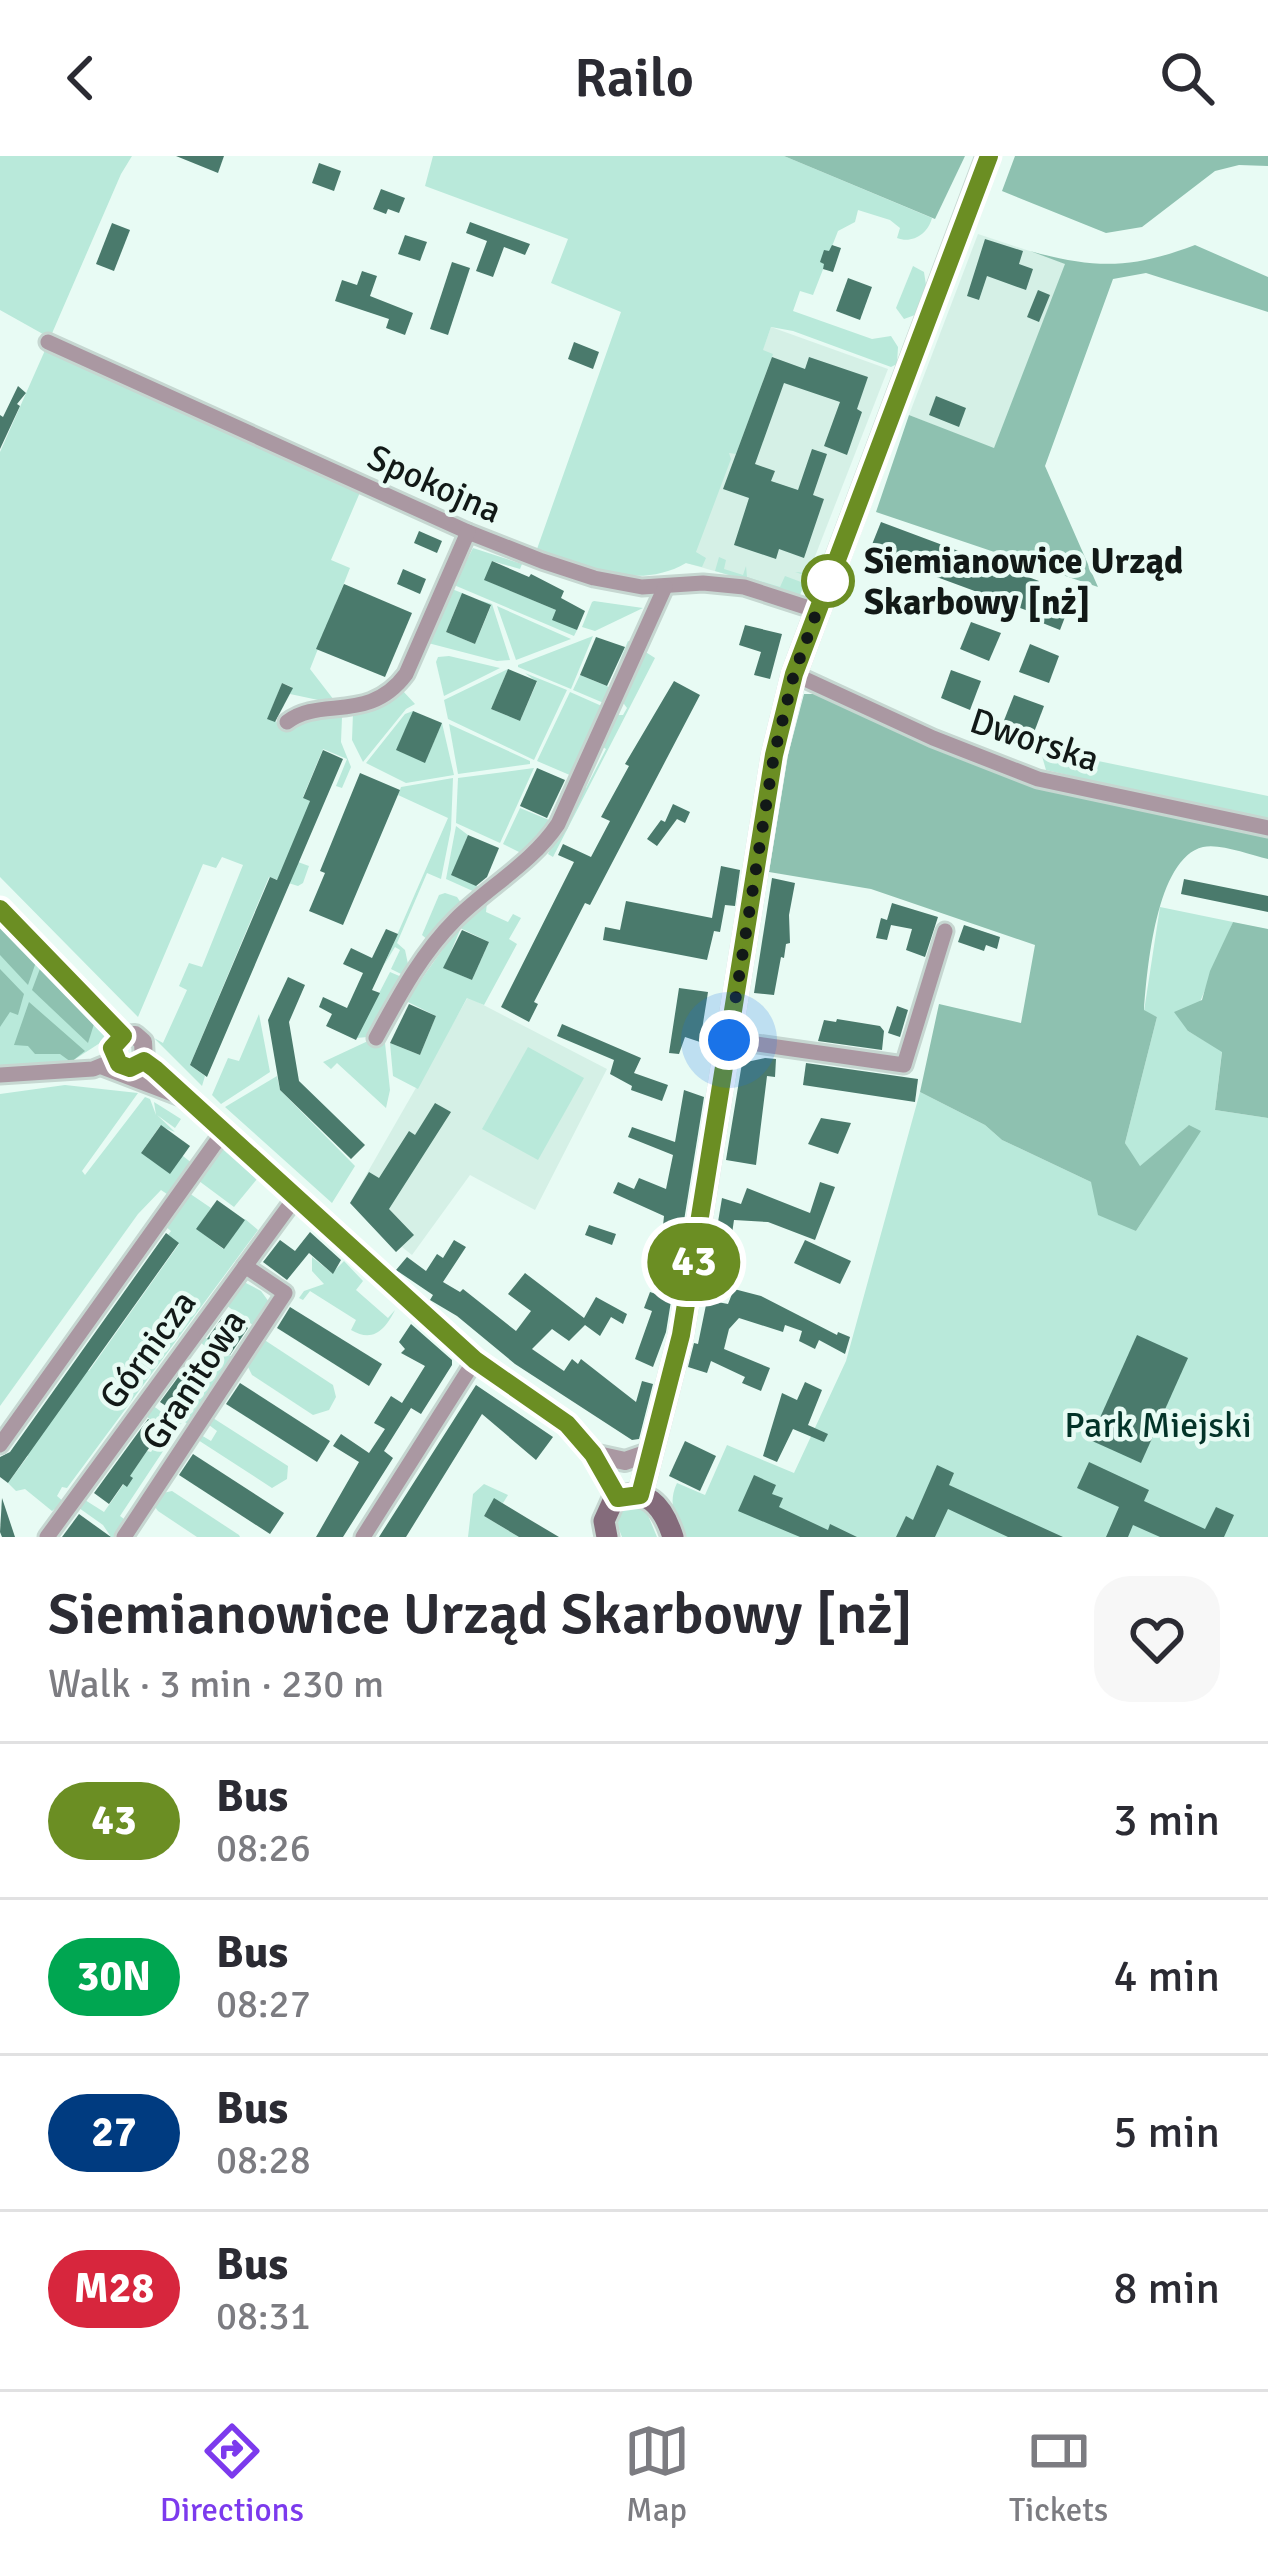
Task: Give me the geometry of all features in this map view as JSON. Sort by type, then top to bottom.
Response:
[{"type":"main road","points":[[607,1537],[607,1510],[629,1496],[650,1452],[681,1335],[774,755],[794,674],[988,156]]},
{"type":"main road","points":[[629,1496],[653,1500],[673,1537]]},
{"type":"street","name":"Spokojna","points":[[48,342],[468,532],[594,578],[665,587],[703,583],[744,587],[818,610]]},
{"type":"street","points":[[287,722],[301,713],[359,706],[397,687],[468,532]]},
{"type":"street","points":[[376,1038],[409,979],[452,923],[543,844],[558,824],[665,587]]},
{"type":"street","name":"Dworska","points":[[794,674],[933,738],[1038,778],[1268,828]]},
{"type":"street","points":[[0,909],[123,1036]]},
{"type":"street","points":[[729,1040],[904,1065],[945,932]]},
{"type":"street","points":[[109,1064],[112,1048],[123,1036],[135,1035],[143,1042],[144,1061],[475,1360],[567,1424],[629,1496]]},
{"type":"street","points":[[0,1075],[109,1064],[130,1068],[144,1061]]},
{"type":"street","points":[[109,1064],[165,1094],[190,1099]]},
{"type":"street","name":"Górnicza","points":[[0,1445],[224,1131]]},
{"type":"street","name":"Górnicza","points":[[47,1537],[296,1198]]},
{"type":"street","name":"Granitowa","points":[[124,1537],[285,1293],[245,1266]]},
{"type":"street","points":[[363,1537],[475,1360]]},
{"type":"street","points":[[593,1454],[625,1461],[650,1452]]},
{"type":"shaded area","points":[[978,234],[1066,263],[994,449],[909,415]]},
{"type":"shaded area","points":[[771,327],[888,369],[800,595],[686,563]]},
{"type":"shaded area","points":[[468,997],[607,1069],[535,1210],[470,1175],[412,1255],[402,1247],[396,1252],[350,1203]]},
{"type":"green space","points":[[0,156],[132,156],[50,338],[0,310]]},
{"type":"green space","points":[[433,156],[784,156],[932,218],[919,236],[903,240],[897,238],[900,228],[890,220],[858,210],[855,222],[838,231],[813,295],[800,291],[793,311],[872,339],[891,336],[898,347],[897,364],[891,367],[771,327],[763,350],[773,354],[736,454],[729,453],[731,459],[696,552],[706,558],[702,567],[686,563],[668,571],[631,576],[593,569],[537,549],[621,312],[551,283],[568,239],[425,186]]},
{"type":"green space","points":[[784,156],[965,156],[935,219]]},
{"type":"green space","points":[[1015,156],[1268,156],[1268,166],[1239,165],[1215,171],[1142,227],[1106,233],[1002,191]]},
{"type":"green space","points":[[1195,245],[1268,277],[1268,312],[1146,273],[1113,279],[1045,466],[1098,587],[876,512],[909,415],[994,448],[1065,264],[1030,251],[1113,264],[1152,259]]},
{"type":"green space","points":[[913,266],[924,272],[926,285],[915,315],[904,319],[896,308]]},
{"type":"green space","points":[[46,348],[361,490],[331,560],[350,568],[310,669],[337,704],[290,694],[292,687],[282,683],[268,718],[293,729],[299,719],[311,715],[342,717],[341,742],[351,767],[342,788],[336,786],[347,759],[323,749],[303,797],[310,801],[298,862],[309,866],[303,883],[298,886],[269,877],[190,1065],[205,1076],[202,1086],[154,1038],[163,1043],[187,990],[179,986],[189,963],[202,967],[243,865],[222,857],[216,868],[203,864],[138,1017],[0,877],[0,452]]},
{"type":"green space","points":[[473,548],[522,564],[520,569],[492,561],[485,580],[556,610],[577,630],[574,636],[454,585]]},
{"type":"green space","points":[[719,557],[726,560],[724,569],[743,575],[746,566],[747,577],[780,587],[785,576],[801,582],[804,575],[795,572],[808,573],[800,595],[715,571]]},
{"type":"green space","points":[[452,589],[462,593],[446,632],[475,644],[491,606],[479,600],[492,604],[510,660],[497,661],[428,643]]},
{"type":"green space","points":[[592,602],[643,608],[595,631],[582,627]]},
{"type":"green space","points":[[497,606],[571,639],[516,660]]},
{"type":"green space","points":[[593,636],[571,689],[518,667],[518,665]]},
{"type":"green space","points":[[628,641],[635,644],[606,704],[573,690],[580,675],[609,687]]},
{"type":"green space","points":[[644,651],[655,658],[553,857],[548,854],[580,786],[586,788],[606,749],[600,745],[613,715],[623,715],[627,708],[621,700]]},
{"type":"green space","points":[[438,657],[500,668],[444,696],[436,662]]},
{"type":"green space","points":[[508,669],[491,709],[520,721],[537,682],[525,673],[567,690],[534,760],[448,719],[444,700]]},
{"type":"green space","points":[[402,690],[415,704],[363,762],[352,740],[353,713]]},
{"type":"green space","points":[[570,692],[604,707],[572,776],[537,761]]},
{"type":"green space","points":[[804,694],[818,694],[934,747],[1043,789],[1268,838],[1268,859],[1203,847],[1174,871],[1164,893],[1144,1010],[1157,1017],[1125,1143],[1140,1166],[1189,1125],[1201,1131],[1136,1231],[1098,1215],[1091,1182],[1002,1140],[985,1125],[920,1092],[939,1004],[1021,1023],[1035,945],[871,889],[769,872],[788,755]]},
{"type":"green space","points":[[413,711],[397,750],[425,762],[442,723],[454,775],[406,783],[366,763],[405,714]]},
{"type":"green space","points":[[449,724],[530,761],[530,764],[458,774]]},
{"type":"green space","points":[[1040,749],[1268,796],[1268,822],[1046,770]]},
{"type":"green space","points":[[534,768],[500,843],[456,823],[458,778]]},
{"type":"green space","points":[[453,778],[451,829],[441,879],[427,873],[397,943],[405,950],[408,964],[412,963],[405,976],[391,969],[400,950],[395,947],[384,965],[448,818],[398,795],[401,787]]},
{"type":"green space","points":[[566,781],[546,832],[523,854],[503,844],[520,808],[549,820]]},
{"type":"green space","points":[[456,826],[468,835],[452,875],[482,888],[475,892],[446,879]]},
{"type":"green space","points":[[439,895],[457,897],[463,906],[428,940],[422,935]]},
{"type":"green space","points":[[487,903],[486,912],[508,922],[513,914],[521,918],[509,939],[517,944],[484,1005],[467,998],[418,1089],[393,1076],[390,1043],[420,1055],[436,1016],[406,1001],[457,929],[444,968],[472,980],[489,942],[458,927]]},
{"type":"green space","name":"Park Miejski","points":[[1160,907],[1233,922],[1188,1031],[1222,1051],[1215,1110],[1268,1118],[1268,1537],[684,1537],[673,1504],[677,1483],[705,1495],[727,1445],[794,1473],[846,1361],[920,1092],[985,1125],[1002,1140],[1091,1182],[1136,1231],[1200,1131],[1188,1126],[1139,1167],[1125,1143],[1157,1017],[1144,1011]]},
{"type":"green space","points":[[1233,922],[1268,929],[1268,1118],[1215,1110],[1222,1052],[1188,1031],[1174,1012],[1202,1000]]},
{"type":"green space","points":[[0,925],[106,1032],[103,1041],[66,1065],[0,1069]]},
{"type":"green space","points":[[0,925],[36,962],[28,985],[0,955]]},
{"type":"green space","points":[[41,966],[95,1021],[88,1043],[32,990]]},
{"type":"green space","points":[[0,969],[24,994],[18,1015],[10,1012],[0,1027]]},
{"type":"green space","points":[[390,972],[404,978],[368,1037],[356,1038]]},
{"type":"green space","points":[[29,1002],[85,1051],[71,1062],[60,1054],[35,1054],[28,1046],[14,1045]]},
{"type":"green space","points":[[259,1014],[270,1072],[221,1104],[212,1095],[228,1058],[239,1061]]},
{"type":"green space","points":[[368,1041],[385,1043],[390,1090],[386,1108],[337,1063],[331,1069],[323,1062]]},
{"type":"green space","points":[[528,1047],[584,1078],[538,1160],[482,1129]]},
{"type":"green space","points":[[277,1076],[280,1090],[355,1166],[332,1203],[225,1107]]},
{"type":"green space","points":[[65,1085],[138,1093],[82,1171],[85,1175],[145,1097],[156,1115],[154,1102],[181,1119],[175,1128],[157,1115],[175,1132],[160,1126],[141,1153],[183,1156],[193,1164],[170,1196],[161,1190],[138,1214],[0,1406],[0,1094]]},
{"type":"green space","points":[[219,1146],[257,1179],[234,1207],[195,1178]]},
{"type":"green space","points":[[189,1193],[211,1208],[197,1229],[223,1249],[245,1219],[258,1230],[67,1488],[62,1487],[57,1496],[64,1502],[52,1511],[25,1489],[16,1491],[8,1483],[28,1456],[16,1447],[76,1363],[89,1371],[179,1244],[165,1226]]},
{"type":"green space","points":[[312,1257],[332,1273],[344,1261],[363,1281],[356,1290],[388,1318],[395,1310],[382,1329],[372,1335],[359,1334],[351,1330],[356,1320],[310,1291],[303,1300],[299,1298],[304,1291],[324,1284],[312,1271]]},
{"type":"green space","points":[[244,1282],[269,1302],[254,1326],[226,1305]]},
{"type":"green space","points":[[203,1336],[231,1356],[228,1372],[192,1426],[183,1421],[120,1516],[128,1522],[118,1537],[111,1537],[79,1508],[85,1500],[104,1512],[147,1451],[151,1452],[162,1430],[145,1415],[152,1405],[163,1413],[167,1407],[175,1412],[186,1401],[198,1378],[206,1347],[199,1341]]},
{"type":"green space","points":[[263,1339],[333,1385],[336,1397],[329,1410],[313,1415],[252,1375],[247,1365]]},
{"type":"green space","points":[[213,1418],[288,1466],[287,1479],[272,1488],[198,1440],[201,1435],[211,1441],[217,1431],[209,1425]]},
{"type":"green space","points":[[484,1484],[508,1495],[503,1503],[494,1499],[484,1516],[519,1537],[468,1537],[473,1494]]},
{"type":"green space","points":[[172,1491],[240,1537],[197,1537],[158,1511],[155,1507],[163,1493]]},
{"type":"green space","points":[[626,1504],[645,1508],[657,1537],[622,1537],[617,1519]]},
{"type":"building","points":[[176,156],[224,156],[218,173]]},
{"type":"building","points":[[319,163],[341,171],[334,191],[312,183]]},
{"type":"building","points":[[381,189],[405,198],[399,213],[373,209]]},
{"type":"building","points":[[470,222],[530,244],[525,255],[504,247],[493,277],[476,271],[487,241],[466,233]]},
{"type":"building","points":[[112,223],[130,230],[114,271],[96,264]]},
{"type":"building","points":[[405,235],[427,242],[420,261],[398,254]]},
{"type":"building","points":[[985,239],[1023,251],[1019,264],[1033,269],[1026,290],[987,276],[979,300],[967,296]]},
{"type":"building","points":[[832,245],[841,248],[833,272],[823,269],[820,262],[824,250]]},
{"type":"building","points":[[452,262],[470,268],[448,335],[430,329]]},
{"type":"building","points":[[362,271],[377,276],[370,296],[413,313],[405,335],[386,328],[389,319],[335,301],[342,280],[357,285]]},
{"type":"building","points":[[848,278],[872,287],[860,320],[836,311]]},
{"type":"building","points":[[1038,290],[1050,295],[1039,322],[1027,317]]},
{"type":"building","points":[[574,342],[599,352],[593,369],[568,359]]},
{"type":"building","points":[[772,357],[805,369],[809,357],[868,377],[847,455],[824,446],[840,402],[784,383],[755,464],[775,471],[771,481],[798,490],[812,449],[827,454],[813,495],[824,499],[804,558],[779,549],[776,559],[734,545],[749,498],[723,489]]},
{"type":"building","points":[[18,386],[26,393],[0,449],[0,415],[3,417]]},
{"type":"building","points":[[936,396],[966,408],[959,427],[929,415]]},
{"type":"building","points":[[881,522],[1039,581],[1035,592],[1070,604],[1060,630],[1040,622],[1042,616],[869,552]]},
{"type":"building","points":[[419,531],[442,541],[437,553],[414,543]]},
{"type":"building","points":[[492,561],[564,591],[561,598],[585,611],[577,630],[552,620],[556,610],[484,580]]},
{"type":"building","points":[[403,569],[426,579],[420,594],[397,584]]},
{"type":"building","points":[[344,584],[412,613],[385,677],[316,649]]},
{"type":"building","points":[[462,593],[491,605],[475,644],[446,632]]},
{"type":"building","points":[[971,622],[1001,633],[989,661],[960,649]]},
{"type":"building","points":[[745,625],[782,634],[770,679],[754,675],[761,652],[739,645]]},
{"type":"building","points":[[596,637],[625,647],[607,686],[580,675]]},
{"type":"building","points":[[1030,644],[1059,656],[1049,683],[1019,672]]},
{"type":"building","points":[[508,669],[537,681],[520,721],[491,709]]},
{"type":"building","points":[[951,670],[981,681],[970,710],[941,698]]},
{"type":"building","points":[[674,681],[700,695],[590,905],[585,903],[534,1002],[538,1004],[529,1022],[501,1007],[574,862],[558,855],[563,844],[591,857],[610,821],[601,817],[629,766],[625,764]]},
{"type":"building","points":[[282,683],[293,688],[275,722],[267,719]]},
{"type":"building","points":[[1014,695],[1044,706],[1033,735],[1003,723]]},
{"type":"building","points":[[413,711],[442,723],[425,763],[396,750]]},
{"type":"building","points":[[323,750],[343,759],[207,1077],[190,1065],[270,877],[277,880],[310,801],[303,798]]},
{"type":"building","points":[[537,768],[565,780],[547,818],[520,806]]},
{"type":"building","points":[[360,773],[400,790],[343,925],[309,911]]},
{"type":"building","points":[[673,804],[690,812],[685,823],[677,819],[657,846],[647,839],[661,820],[665,822]]},
{"type":"building","points":[[468,835],[499,848],[487,877],[476,886],[451,875]]},
{"type":"building","points":[[721,866],[740,870],[735,906],[725,905],[720,932],[714,931],[707,960],[603,940],[605,927],[620,930],[626,901],[712,918]]},
{"type":"building","points":[[772,878],[795,883],[790,943],[781,957],[774,995],[754,993]]},
{"type":"building","points":[[1184,879],[1268,896],[1268,912],[1181,894]]},
{"type":"building","points":[[892,903],[938,917],[925,957],[906,950],[912,929],[891,925],[887,940],[876,938],[881,918],[887,920]]},
{"type":"building","points":[[964,925],[1000,937],[997,949],[986,945],[984,951],[958,942]]},
{"type":"building","points":[[386,929],[398,934],[372,990],[380,993],[356,1040],[326,1026],[332,1014],[319,1007],[323,997],[347,1008],[363,973],[343,964],[351,948],[372,958]]},
{"type":"building","points":[[462,930],[489,942],[472,980],[443,968]]},
{"type":"building","points":[[288,977],[305,985],[289,1022],[299,1081],[365,1145],[351,1159],[280,1090],[268,1020]]},
{"type":"building","points":[[679,988],[708,992],[700,1042],[685,1037],[679,1054],[669,1053]]},
{"type":"building","points":[[409,1004],[436,1016],[420,1055],[390,1043]]},
{"type":"building","points":[[897,1006],[908,1010],[900,1037],[888,1033]]},
{"type":"building","points":[[824,1020],[880,1026],[882,1050],[818,1041]]},
{"type":"building","points":[[562,1024],[641,1058],[634,1073],[668,1085],[662,1101],[631,1090],[632,1086],[610,1074],[614,1060],[557,1036]]},
{"type":"building","points":[[776,1059],[775,1077],[767,1076],[756,1165],[726,1160],[742,1063]]},
{"type":"building","points":[[806,1063],[918,1079],[915,1102],[803,1085]]},
{"type":"building","points":[[684,1090],[704,1097],[666,1332],[653,1367],[635,1359],[652,1311],[644,1308],[650,1292],[656,1294],[664,1216],[613,1193],[618,1182],[634,1189],[639,1178],[666,1189],[673,1155],[628,1137],[632,1127],[675,1142]]},
{"type":"building","points":[[435,1103],[451,1112],[389,1209],[414,1235],[396,1252],[350,1203],[369,1172],[379,1178],[409,1131],[415,1135]]},
{"type":"building","points":[[821,1118],[851,1123],[838,1154],[808,1144]]},
{"type":"building","points":[[161,1125],[190,1146],[170,1174],[141,1153]]},
{"type":"building","points":[[820,1182],[835,1187],[815,1240],[768,1222],[734,1220],[729,1254],[713,1252],[722,1198],[741,1204],[747,1188],[810,1213]]},
{"type":"building","points":[[217,1200],[245,1220],[224,1249],[196,1229]]},
{"type":"building","points":[[589,1225],[616,1234],[612,1245],[585,1235]]},
{"type":"building","points":[[310,1232],[341,1260],[333,1274],[309,1253],[287,1280],[263,1262],[280,1240],[295,1251]]},
{"type":"building","points":[[166,1233],[179,1243],[8,1483],[0,1477],[0,1457],[10,1452]]},
{"type":"building","points":[[454,1240],[466,1247],[443,1282],[460,1292],[463,1289],[516,1331],[531,1311],[508,1294],[525,1273],[584,1318],[596,1297],[627,1314],[623,1324],[611,1317],[600,1336],[585,1325],[569,1341],[552,1329],[532,1349],[564,1371],[572,1359],[578,1364],[581,1359],[636,1402],[642,1381],[653,1384],[639,1439],[632,1440],[515,1364],[396,1270],[407,1257],[426,1271],[437,1254],[443,1258]]},
{"type":"building","points":[[805,1240],[851,1261],[840,1284],[794,1263]]},
{"type":"building","points":[[734,1289],[761,1296],[837,1335],[850,1337],[845,1354],[819,1340],[815,1349],[799,1341],[802,1331],[785,1325],[783,1332],[739,1318],[729,1329],[724,1349],[770,1368],[761,1391],[742,1383],[745,1377],[711,1361],[707,1373],[688,1367],[707,1300],[728,1304]]},
{"type":"building","points":[[290,1307],[382,1364],[369,1386],[277,1328]]},
{"type":"building","points":[[226,1312],[248,1328],[230,1355],[207,1339]]},
{"type":"building","points":[[411,1324],[452,1365],[421,1414],[411,1408],[384,1451],[393,1458],[343,1537],[316,1537],[359,1462],[333,1446],[341,1434],[369,1453],[385,1429],[374,1423],[391,1396],[402,1403],[425,1366],[401,1353],[405,1349],[399,1342]]},
{"type":"building","points":[[1137,1335],[1188,1358],[1141,1463],[1090,1440]]},
{"type":"building","points":[[184,1369],[198,1379],[175,1412],[160,1402]]},
{"type":"building","points":[[805,1382],[822,1390],[808,1425],[828,1434],[824,1442],[793,1429],[777,1462],[763,1456],[782,1393],[797,1400]]},
{"type":"building","points":[[240,1383],[330,1441],[317,1462],[226,1404]]},
{"type":"building","points":[[476,1385],[553,1437],[536,1460],[482,1414],[406,1537],[379,1537]]},
{"type":"building","points":[[148,1419],[162,1429],[127,1487],[123,1484],[109,1504],[94,1493]]},
{"type":"building","points":[[685,1441],[716,1456],[700,1491],[669,1476]]},
{"type":"building","points":[[193,1454],[284,1513],[270,1534],[179,1475]]},
{"type":"building","points":[[1089,1462],[1149,1490],[1144,1501],[1205,1529],[1216,1507],[1234,1515],[1224,1537],[1160,1537],[1133,1525],[1128,1537],[1106,1537],[1119,1507],[1077,1488]]},
{"type":"building","points":[[937,1465],[954,1473],[949,1485],[1063,1537],[1008,1537],[948,1509],[935,1537],[896,1537],[906,1516],[913,1520]]},
{"type":"building","points":[[754,1475],[776,1485],[772,1494],[783,1498],[779,1507],[828,1530],[830,1524],[857,1537],[800,1537],[738,1511]]},
{"type":"building","points":[[2,1498],[15,1537],[2,1537],[0,1532]]},
{"type":"building","points":[[494,1498],[559,1537],[519,1537],[484,1516]]},
{"type":"building","points":[[79,1514],[111,1537],[62,1537]]},
{"type":"bus line","name":"43","points":[[0,909],[123,1036],[112,1048],[119,1064],[130,1068],[144,1061],[155,1069],[475,1360],[567,1424],[593,1454],[618,1498],[640,1495],[681,1335],[774,755],[794,674],[989,156]]},
{"type":"place","name":"Siemianowice Urząd Skarbowy [nż]","points":[[828,581]]},
{"type":"route","points":[[729,1040],[774,755],[794,674],[828,581]]}]
